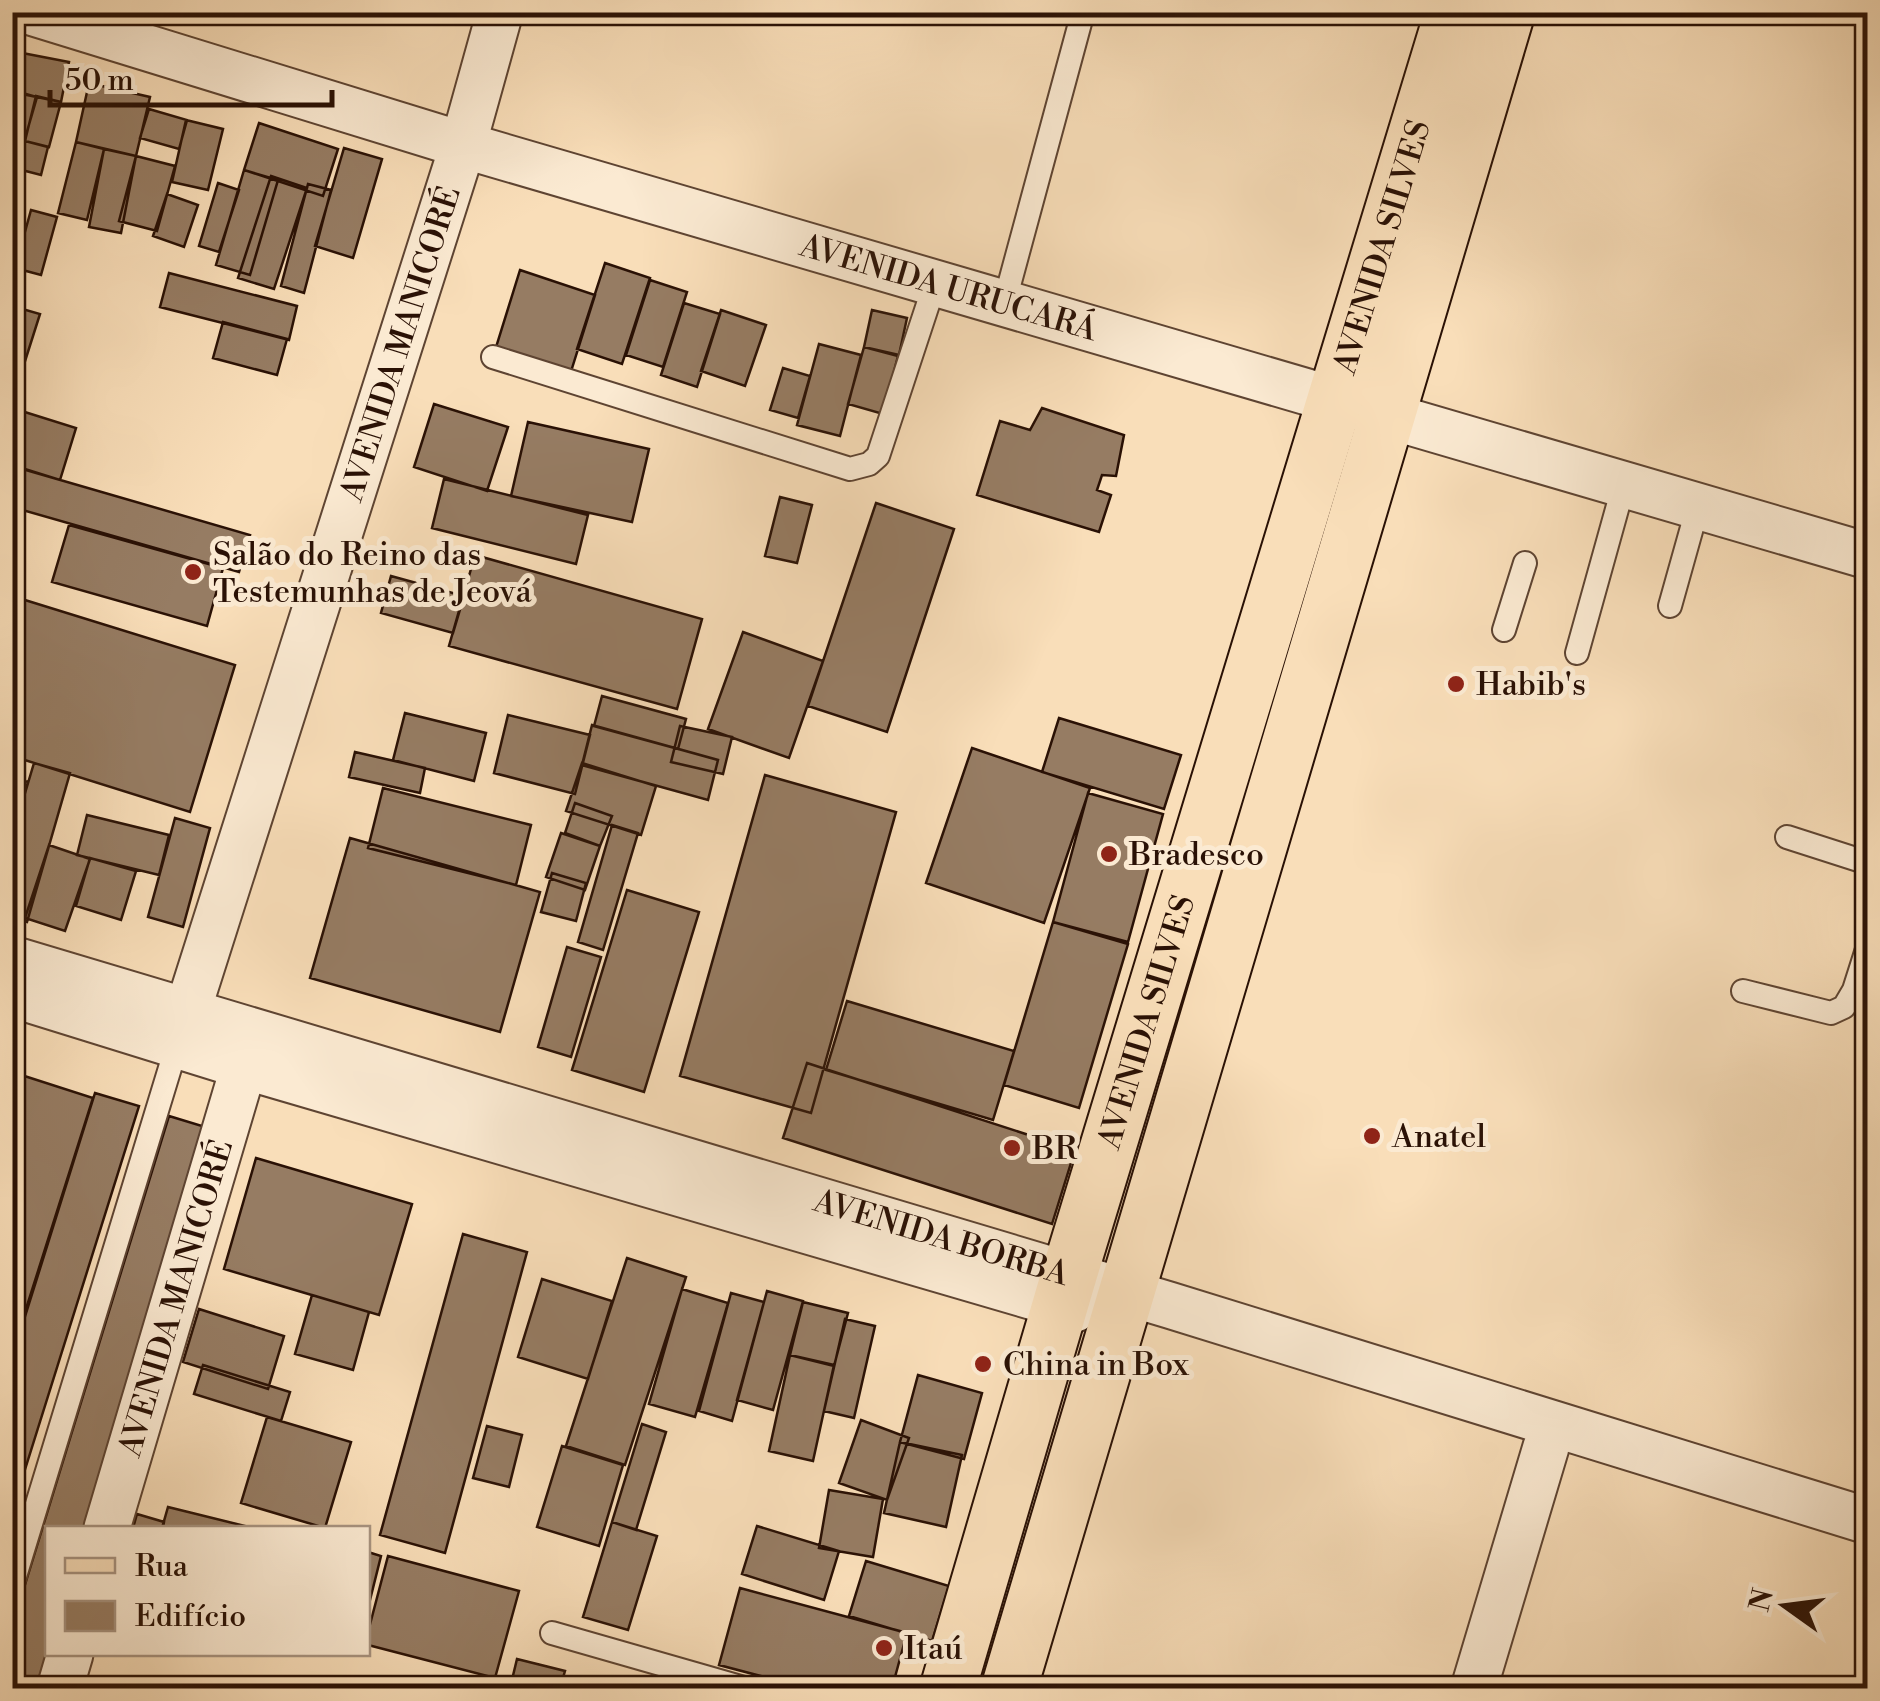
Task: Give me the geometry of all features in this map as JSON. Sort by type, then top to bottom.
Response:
[{"type":"main road","name":"AVENIDA SILVES","points":[[948,1688],[1453,12]]},
{"type":"main road","name":"AVENIDA SILVES","points":[[1010,1688],[1508,12]]},
{"type":"street","name":"AVENIDA URUCARÁ","points":[[30,12],[462,146],[1868,556]]},
{"type":"street","name":"AVENIDA MANICORÉ","points":[[182,1029],[462,146],[500,12]]},
{"type":"street","name":"AVENIDA BORBA","points":[[12,959],[182,1029],[244,1066],[1065,1290],[1868,1522]]},
{"type":"street","name":"AVENIDA BORBA","points":[[12,994],[182,1029],[1065,1290]]},
{"type":"street","name":"AVENIDA MANICORÉ","points":[[109,1526],[244,1066]]},
{"type":"street","name":"AVENIDA BORBA","points":[[1125,1307],[1546,1448],[1868,1548]]},
{"type":"street","points":[[1474,1688],[1546,1448]]},
{"type":"street","points":[[60,1688],[69,1656]]},
{"type":"lane","points":[[1004,304],[1083,12]]},
{"type":"lane","points":[[493,357],[850,469],[870,464],[878,456],[934,283]]},
{"type":"lane","points":[[1576,653],[1624,484]]},
{"type":"lane","points":[[1670,606],[1698,506]]},
{"type":"lane","points":[[1504,630],[1525,563]]},
{"type":"lane","points":[[1787,838],[1868,863]]},
{"type":"lane","points":[[1743,991],[1831,1012],[1844,1008],[1868,946]]},
{"type":"lane","points":[[12,1586],[182,1029]]},
{"type":"lane","points":[[552,1633],[744,1688]]},
{"type":"building","points":[[12,51],[69,62],[61,102],[12,92]]},
{"type":"building","points":[[89,83],[150,97],[136,156],[76,142]]},
{"type":"building","points":[[12,90],[37,97],[12,183]]},
{"type":"building","points":[[36,96],[61,102],[49,147],[25,141]]},
{"type":"building","points":[[149,109],[187,120],[179,149],[140,138]]},
{"type":"building","points":[[186,120],[223,129],[208,190],[172,182]]},
{"type":"building","points":[[259,123],[338,149],[323,196],[244,170]]},
{"type":"building","points":[[25,141],[48,147],[41,175],[18,169]]},
{"type":"building","points":[[76,142],[104,149],[87,220],[58,213]]},
{"type":"building","points":[[344,148],[382,159],[353,258],[315,246]]},
{"type":"building","points":[[104,149],[136,156],[121,233],[89,227]]},
{"type":"building","points":[[136,156],[175,166],[157,231],[119,221]]},
{"type":"building","points":[[244,170],[278,180],[250,275],[216,265]]},
{"type":"building","points":[[271,176],[307,188],[274,289],[238,278]]},
{"type":"building","points":[[218,183],[239,190],[219,252],[199,246]]},
{"type":"building","points":[[308,184],[331,190],[304,293],[281,286]]},
{"type":"building","points":[[167,194],[198,205],[184,247],[153,236]]},
{"type":"building","points":[[31,210],[57,217],[41,275],[15,268]]},
{"type":"building","points":[[605,263],[650,278],[622,364],[577,349]]},
{"type":"building","points":[[520,270],[595,295],[568,381],[493,357]]},
{"type":"building","points":[[169,273],[297,306],[289,340],[160,307]]},
{"type":"building","points":[[650,280],[687,292],[663,367],[626,355]]},
{"type":"building","points":[[684,303],[720,314],[697,387],[661,375]]},
{"type":"building","points":[[12,306],[40,314],[20,377],[12,375]]},
{"type":"building","points":[[721,310],[766,325],[745,386],[701,371]]},
{"type":"building","points":[[872,310],[907,318],[899,355],[864,347]]},
{"type":"building","points":[[223,322],[287,339],[277,375],[213,358]]},
{"type":"building","points":[[819,344],[861,355],[840,436],[797,425]]},
{"type":"building","points":[[864,347],[898,356],[883,414],[848,404]]},
{"type":"building","points":[[783,368],[810,376],[798,418],[770,410]]},
{"type":"building","points":[[434,404],[508,427],[487,491],[414,467]]},
{"type":"building","points":[[12,408],[76,428],[60,480],[12,465]]},
{"type":"building","points":[[1042,408],[1124,435],[1116,476],[1102,475],[1097,490],[1111,495],[1099,532],[977,495],[1000,421],[1030,430]]},
{"type":"building","points":[[528,422],[649,449],[632,522],[511,496]]},
{"type":"building","points":[[12,466],[250,535],[239,572],[12,507]]},
{"type":"building","points":[[444,479],[588,515],[576,564],[432,528]]},
{"type":"building","points":[[780,497],[812,505],[797,563],[765,556]]},
{"type":"building","points":[[876,503],[954,529],[887,732],[808,706]]},
{"type":"building","points":[[69,525],[223,568],[207,626],[52,582]]},
{"type":"building","points":[[475,555],[702,619],[677,709],[449,646]]},
{"type":"building","points":[[391,576],[464,596],[453,633],[381,613]]},
{"type":"building","points":[[12,596],[235,665],[190,812],[12,756]]},
{"type":"building","points":[[743,632],[823,661],[789,758],[708,729]]},
{"type":"building","points":[[602,696],[686,719],[678,749],[594,726]]},
{"type":"building","points":[[405,713],[486,733],[474,781],[393,760]]},
{"type":"building","points":[[508,715],[590,735],[575,794],[494,773]]},
{"type":"building","points":[[1059,718],[1181,755],[1164,809],[1042,772]]},
{"type":"building","points":[[592,725],[718,760],[708,800],[582,765]]},
{"type":"building","points":[[680,726],[732,737],[723,774],[671,762]]},
{"type":"building","points":[[972,748],[1090,788],[1044,923],[926,883]]},
{"type":"building","points":[[355,752],[425,768],[420,793],[349,777]]},
{"type":"building","points":[[34,763],[70,773],[27,922],[12,918],[12,837]]},
{"type":"building","points":[[582,763],[656,786],[641,835],[566,811]]},
{"type":"building","points":[[765,775],[896,812],[811,1113],[680,1076]]},
{"type":"building","points":[[12,777],[28,782],[12,834]]},
{"type":"building","points":[[383,788],[531,825],[516,885],[368,848]]},
{"type":"building","points":[[1088,793],[1163,814],[1128,942],[1053,922]]},
{"type":"building","points":[[575,803],[612,816],[600,846],[565,833]]},
{"type":"building","points":[[87,815],[169,835],[159,875],[77,855]]},
{"type":"building","points":[[175,818],[210,828],[183,927],[148,917]]},
{"type":"building","points":[[612,825],[638,833],[603,950],[578,942]]},
{"type":"building","points":[[561,833],[600,846],[585,890],[546,877]]},
{"type":"building","points":[[350,838],[540,892],[500,1032],[310,978]]},
{"type":"building","points":[[49,845],[90,859],[65,931],[25,918]]},
{"type":"building","points":[[90,858],[136,871],[121,920],[76,906]]},
{"type":"building","points":[[552,873],[586,883],[576,921],[541,912]]},
{"type":"building","points":[[627,890],[699,912],[644,1092],[572,1070]]},
{"type":"building","points":[[1053,922],[1128,944],[1079,1108],[1004,1085]]},
{"type":"building","points":[[567,947],[601,957],[571,1057],[538,1047]]},
{"type":"building","points":[[847,1001],[1014,1051],[993,1120],[826,1070]]},
{"type":"building","points":[[807,1063],[1075,1150],[1052,1224],[783,1138]]},
{"type":"building","points":[[12,1072],[93,1098],[12,1353]]},
{"type":"building","points":[[95,1093],[139,1106],[12,1511],[12,1358]]},
{"type":"building","points":[[169,1116],[212,1129],[91,1526],[45,1526],[48,1656],[41,1688],[12,1688],[12,1627]]},
{"type":"building","points":[[256,1158],[412,1204],[379,1315],[224,1269]]},
{"type":"building","points":[[463,1234],[527,1252],[445,1553],[380,1535]]},
{"type":"building","points":[[627,1258],[686,1277],[625,1465],[566,1446]]},
{"type":"building","points":[[542,1279],[612,1301],[588,1379],[518,1357]]},
{"type":"building","points":[[682,1289],[728,1303],[695,1417],[649,1404]]},
{"type":"building","points":[[767,1291],[803,1301],[773,1410],[737,1400]]},
{"type":"building","points":[[731,1293],[764,1302],[732,1421],[699,1411]]},
{"type":"building","points":[[312,1295],[369,1312],[353,1370],[295,1354]]},
{"type":"building","points":[[803,1302],[848,1313],[834,1366],[790,1355]]},
{"type":"building","points":[[199,1309],[284,1336],[268,1389],[183,1362]]},
{"type":"building","points":[[845,1319],[875,1326],[854,1418],[824,1411]]},
{"type":"building","points":[[790,1355],[834,1365],[813,1461],[769,1451]]},
{"type":"building","points":[[203,1365],[290,1392],[281,1421],[194,1394]]},
{"type":"building","points":[[918,1375],[982,1393],[964,1459],[900,1442]]},
{"type":"building","points":[[267,1417],[351,1442],[326,1526],[241,1503]]},
{"type":"building","points":[[861,1420],[909,1438],[887,1500],[839,1483]]},
{"type":"building","points":[[642,1424],[666,1432],[636,1530],[612,1522]]},
{"type":"building","points":[[487,1426],[522,1435],[509,1487],[473,1478]]},
{"type":"building","points":[[900,1442],[962,1455],[946,1527],[884,1513]]},
{"type":"building","points":[[562,1446],[623,1465],[599,1546],[537,1527]]},
{"type":"building","points":[[829,1490],[883,1499],[873,1557],[819,1548]]},
{"type":"building","points":[[168,1507],[245,1526],[163,1526]]},
{"type":"building","points":[[137,1514],[164,1522],[163,1526],[134,1526]]},
{"type":"building","points":[[612,1522],[657,1536],[628,1630],[583,1617]]},
{"type":"building","points":[[757,1526],[839,1551],[824,1600],[742,1574]]},
{"type":"building","points":[[370,1553],[381,1556],[370,1600]]},
{"type":"building","points":[[388,1556],[519,1591],[495,1678],[370,1646],[370,1624]]},
{"type":"building","points":[[866,1561],[949,1586],[932,1641],[849,1616]]},
{"type":"building","points":[[740,1588],[907,1633],[892,1688],[806,1688],[719,1665]]},
{"type":"building","points":[[517,1659],[565,1671],[560,1688],[510,1688]]},
{"type":"place","name":"Salão do Reino das Testemunhas de Jeová","points":[[193,572]]},
{"type":"place","name":"Habib's","points":[[1456,684]]},
{"type":"place","name":"Bradesco","points":[[1109,854]]},
{"type":"place","name":"Anatel","points":[[1372,1136]]},
{"type":"place","name":"BR","points":[[1012,1148]]},
{"type":"place","name":"China in Box","points":[[983,1364]]},
{"type":"place","name":"Itaú","points":[[884,1648]]}]
